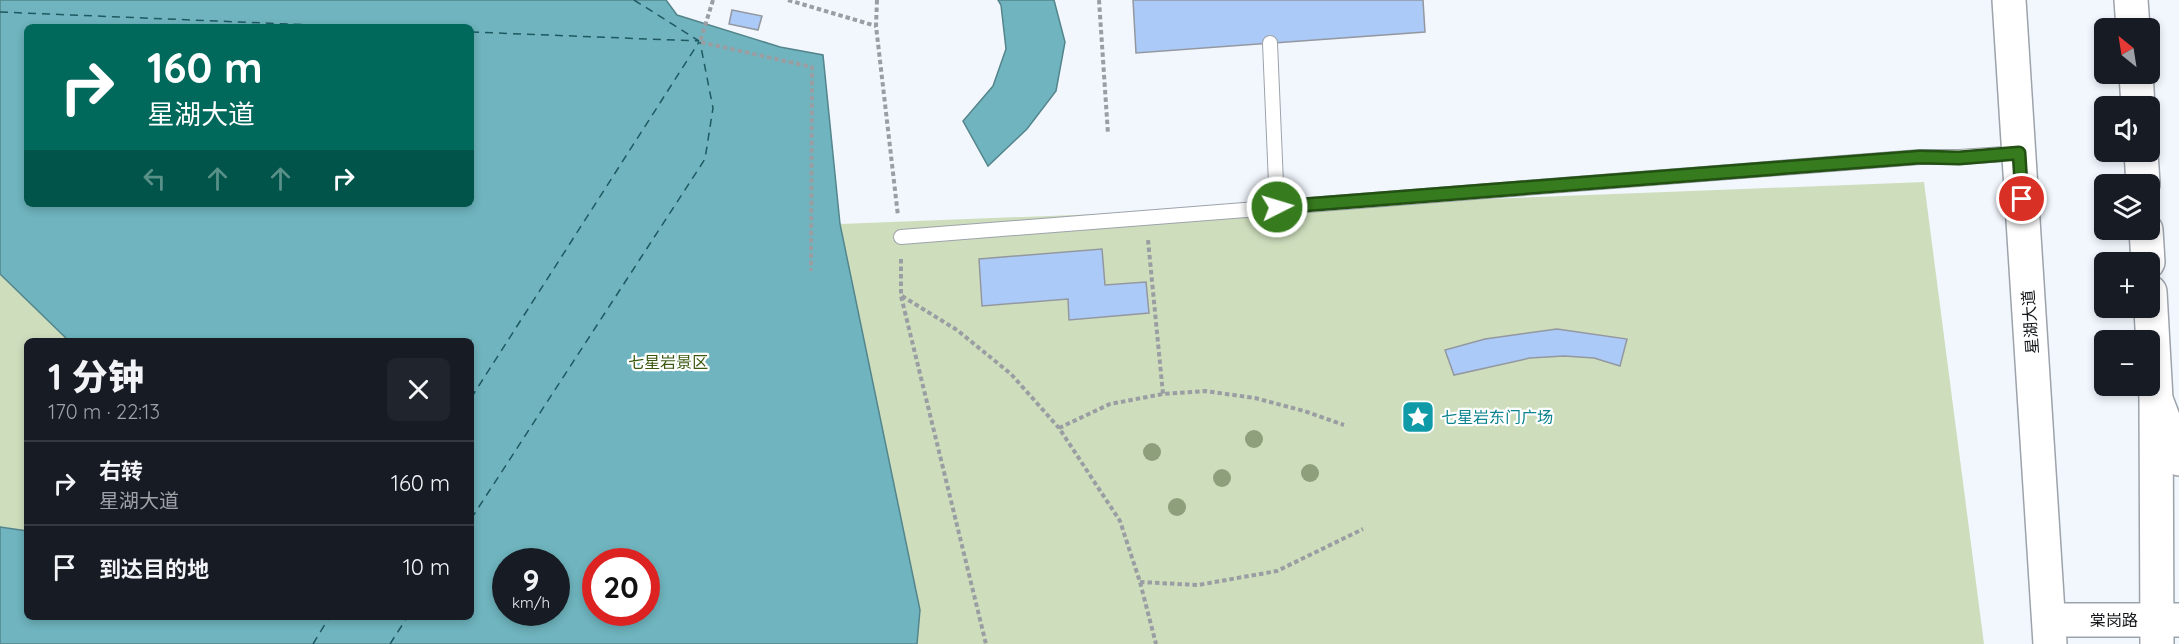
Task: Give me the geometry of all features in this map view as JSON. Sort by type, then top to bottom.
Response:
[{"type":"main road","name":"星湖大道","points":[[2009,0],[2049,632]]},
{"type":"main road","points":[[2131,0],[2132,18]]},
{"type":"main road","points":[[2151,318],[2165,628]]},
{"type":"main road","points":[[2156,399],[2179,459]]},
{"type":"main road","name":"棠岗路","points":[[2049,632],[2165,628]]},
{"type":"lane","points":[[1270,43],[1277,207]]},
{"type":"lane","points":[[901,237],[1920,157],[1959,158],[2019,153]]},
{"type":"path","points":[[713,0],[700,42],[812,67],[811,271]]},
{"type":"path","points":[[788,0],[876,26]]},
{"type":"path","points":[[877,0],[876,26],[901,237],[901,296],[986,644]]},
{"type":"path","points":[[1099,0],[1108,134]]},
{"type":"path","points":[[1146,216],[1163,394]]},
{"type":"path","points":[[901,296],[957,330],[1002,367],[1059,428],[1120,520],[1140,582],[1156,644]]},
{"type":"path","points":[[1059,428],[1110,404],[1163,394],[1205,391],[1255,398],[1344,425]]},
{"type":"path","points":[[1140,582],[1198,585],[1277,572],[1363,529]]},
{"type":"green space","points":[[0,0],[666,0],[677,15],[780,47],[823,55],[840,224],[1924,182],[1984,644],[0,644]]},
{"type":"water","name":"七星岩景区","points":[[0,0],[666,0],[677,15],[780,47],[823,55],[840,224],[920,610],[917,644],[0,644],[0,527],[24,531],[24,620],[474,620],[474,338],[66,338],[0,274]]},
{"type":"water","points":[[998,0],[1054,0],[1065,42],[1056,91],[1027,129],[988,166],[963,121],[993,86],[1006,49],[1001,5]]},
{"type":"building","points":[[1133,0],[1423,0],[1425,32],[1136,53]]},
{"type":"building","points":[[732,10],[762,16],[758,30],[729,24]]},
{"type":"building","points":[[1102,249],[1105,285],[1146,282],[1149,313],[1069,320],[1068,299],[982,306],[979,259]]},
{"type":"building","points":[[1557,329],[1627,339],[1620,366],[1594,358],[1564,356],[1530,358],[1454,375],[1445,350],[1485,339]]},
{"type":"ferry route","points":[[634,0],[699,41]]},
{"type":"ferry route","points":[[0,12],[287,24]]},
{"type":"ferry route","points":[[474,32],[699,41]]},
{"type":"ferry route","points":[[474,393],[699,42]]},
{"type":"ferry route","points":[[474,514],[705,159],[713,108],[700,42]]},
{"type":"ferry route","points":[[313,644],[328,620]]},
{"type":"ferry route","points":[[390,644],[405,620]]},
{"type":"place","name":"七星岩东门广场","points":[[1418,417]]},
{"type":"route","points":[[1277,207],[1920,157],[1959,158],[2019,153],[2022,199]]}]
